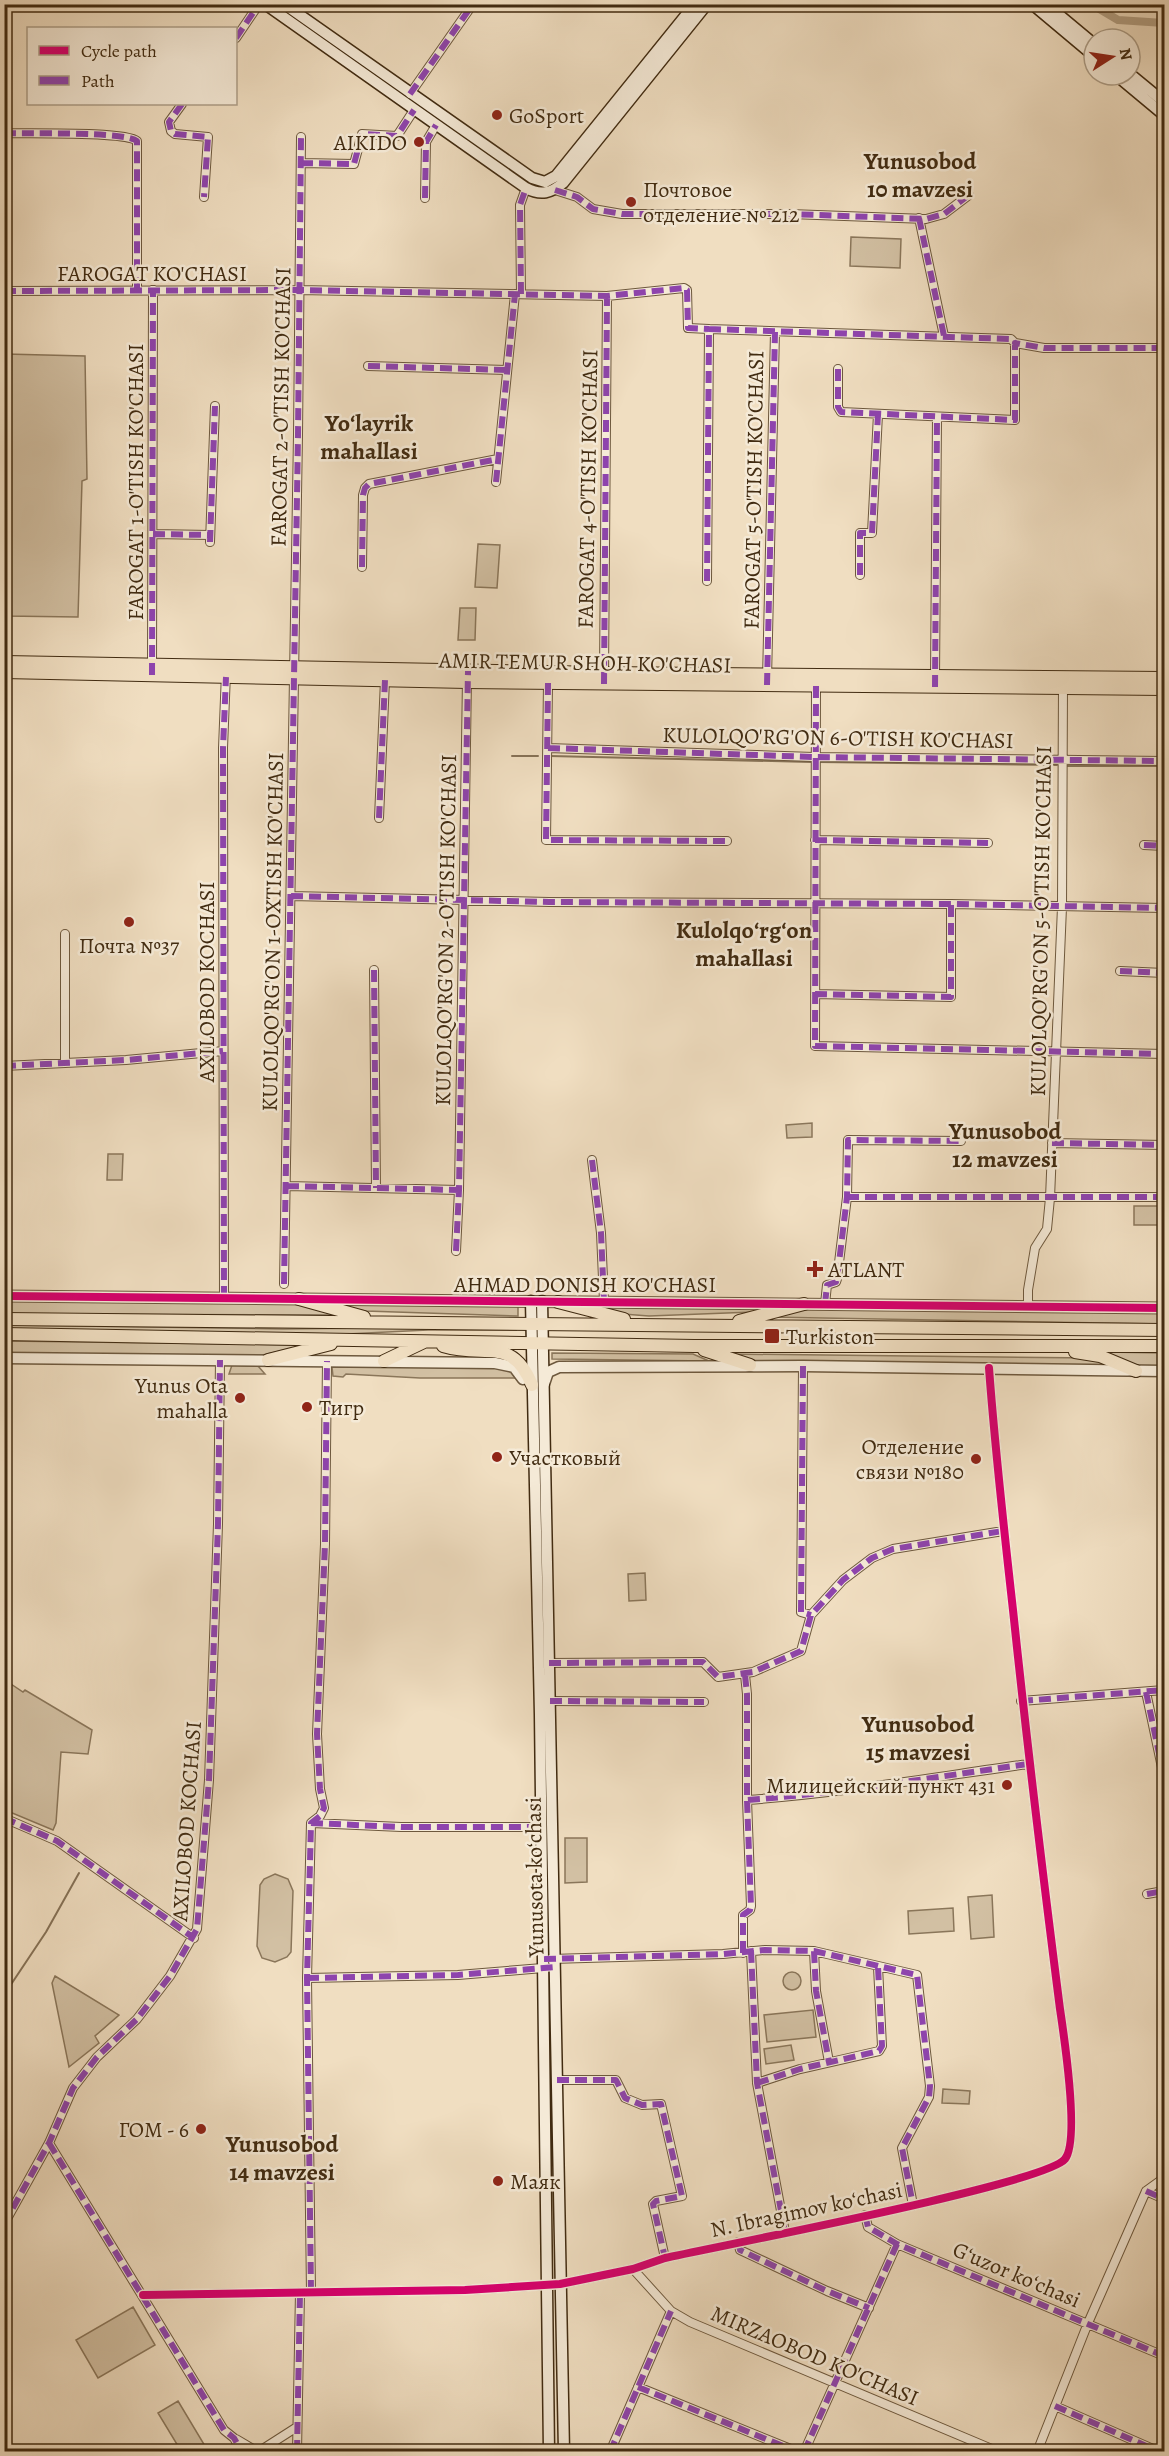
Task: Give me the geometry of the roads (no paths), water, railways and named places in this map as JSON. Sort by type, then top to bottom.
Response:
[{"type":"main road","points":[[265,4],[436,125],[453,130],[531,178],[546,182],[556,176],[615,111],[707,4]]},
{"type":"main road","points":[[284,4],[410,94],[526,188],[538,193],[555,190],[570,175],[695,4]]},
{"type":"main road","points":[[1032,4],[1082,46]]},
{"type":"main road","points":[[1047,4],[1082,34]]},
{"type":"main road","points":[[1142,84],[1164,102]]},
{"type":"main road","points":[[1130,87],[1164,115]]},
{"type":"main road","name":"AMIR TEMUR SHOH KO'CHASI","points":[[4,662],[152,670]]},
{"type":"main road","name":"AMIR TEMUR SHOH KO'CHASI","points":[[4,672],[152,670],[468,677],[1063,683],[1164,689]]},
{"type":"main road","name":"AMIR TEMUR SHOH KO'CHASI","points":[[293,673],[386,680],[468,677],[548,690],[604,678]]},
{"type":"main road","name":"AMIR TEMUR SHOH KO'CHASI","points":[[1063,683],[1164,678]]},
{"type":"main road","name":"AMIR TEMUR SHOH KO'CHASI","points":[[767,680],[816,686],[935,682]]},
{"type":"main road","name":"AHMAD DONISH KO'CHASI","points":[[4,1296],[1164,1308]]},
{"type":"main road","points":[[299,1299],[383,1322]]},
{"type":"main road","name":"Yunusota koʻchasi","points":[[531,1301],[537,1323]]},
{"type":"main road","name":"Yunusota koʻchasi","points":[[542,1301],[537,1323],[537,1343],[549,1663],[549,2451]]},
{"type":"main road","points":[[558,1302],[642,1324]]},
{"type":"main road","points":[[723,1325],[804,1304]]},
{"type":"main road","name":"AHMAD DONISH KO'CHASI","points":[[4,1319],[1164,1330]]},
{"type":"main road","points":[[4,1334],[694,1346],[1164,1346]]},
{"type":"main road","points":[[268,1360],[351,1339]]},
{"type":"main road","points":[[384,1361],[426,1341],[460,1351],[500,1352],[509,1354],[522,1364],[538,1385],[548,1372],[559,1367],[750,1365],[1164,1371]]},
{"type":"main road","points":[[694,1346],[750,1365]]},
{"type":"main road","points":[[1051,1347],[1100,1356],[1136,1371]]},
{"type":"main road","points":[[4,1358],[500,1363],[512,1366],[519,1371],[533,1405]]},
{"type":"main road","name":"Yunusota koʻchasi","points":[[538,1385],[533,1405],[542,1827],[558,2080],[564,2451]]},
{"type":"street","points":[[237,37],[259,4]]},
{"type":"street","points":[[410,94],[473,4]]},
{"type":"street","points":[[181,105],[169,122],[171,131],[175,134],[208,136],[204,197]]},
{"type":"street","points":[[301,162],[354,164],[362,134],[397,136],[414,110]]},
{"type":"street","points":[[425,198],[426,142],[436,125]]},
{"type":"street","points":[[4,133],[130,136],[138,141],[137,290]]},
{"type":"street","name":"FAROGAT 2-O'TISH KO'CHASI","points":[[293,673],[301,137]]},
{"type":"street","points":[[496,482],[507,370],[518,294],[520,205],[526,188]]},
{"type":"street","points":[[555,190],[577,197],[592,209],[622,214],[789,214],[919,218],[932,218],[944,214],[969,195]]},
{"type":"street","points":[[919,218],[944,336]]},
{"type":"street","name":"FAROGAT KO'CHASI","points":[[4,291],[299,290],[607,296],[686,289],[687,328],[710,329]]},
{"type":"street","name":"FAROGAT 1-O'TISH KO'CHASI","points":[[152,670],[153,290]]},
{"type":"street","name":"FAROGAT 4-O'TISH KO'CHASI","points":[[604,678],[607,296]]},
{"type":"street","name":"FAROGAT 5-O'TISH KO'CHASI","points":[[707,581],[710,329],[1011,339],[1016,343],[1044,348],[1099,350],[1164,348]]},
{"type":"street","name":"FAROGAT 5-O'TISH KO'CHASI","points":[[767,680],[775,332]]},
{"type":"street","points":[[838,369],[839,411],[1015,420],[1016,343]]},
{"type":"street","points":[[368,366],[507,370]]},
{"type":"street","points":[[153,534],[210,539],[215,406]]},
{"type":"street","points":[[860,575],[860,532],[872,533],[878,414]]},
{"type":"street","points":[[935,682],[937,417]]},
{"type":"street","points":[[362,567],[364,488],[369,484],[498,459]]},
{"type":"street","name":"AXILOBOD KOCHASI","points":[[224,1298],[223,748],[226,671]]},
{"type":"street","name":"KULOLQO'RG'ON 1-OXTISH KO'CHASI","points":[[284,1284],[293,673]]},
{"type":"street","name":"KULOLQO'RG'ON 2-O'TISH KO'CHASI","points":[[456,1251],[468,677]]},
{"type":"street","points":[[379,818],[386,680]]},
{"type":"street","name":"KULOLQO'RG'ON 5-O'TISH KO'CHASI","points":[[1028,1305],[1035,1248],[1047,1228],[1050,1198],[1062,907],[1063,683]]},
{"type":"street","points":[[816,686],[814,757],[815,1046],[1164,1054]]},
{"type":"street","points":[[548,690],[546,840],[727,841]]},
{"type":"street","name":"KULOLQO'RG'ON 6-O'TISH KO'CHASI","points":[[548,747],[814,757],[1164,761]]},
{"type":"street","points":[[815,840],[988,843]]},
{"type":"street","points":[[1144,845],[1164,846]]},
{"type":"street","points":[[291,896],[532,902],[951,903],[1164,908]]},
{"type":"street","points":[[815,994],[951,997],[951,903]]},
{"type":"street","points":[[65,934],[65,1063]]},
{"type":"street","points":[[374,970],[376,1188]]},
{"type":"street","points":[[1120,971],[1164,973]]},
{"type":"street","points":[[4,1066],[223,1051]]},
{"type":"street","points":[[825,1304],[827,1285],[836,1282],[837,1279],[847,1197],[848,1140],[961,1141]]},
{"type":"street","points":[[1052,1143],[1164,1145]]},
{"type":"street","points":[[592,1160],[601,1233],[604,1301]]},
{"type":"street","points":[[287,1186],[459,1190]]},
{"type":"street","points":[[847,1197],[1164,1197]]},
{"type":"street","name":"AXILOBOD KOCHASI","points":[[4,2224],[48,2143],[74,2088],[97,2057],[137,2019],[170,1976],[194,1938],[199,1920],[209,1780],[218,1524],[220,1360]]},
{"type":"street","points":[[311,1823],[320,1816],[324,1808],[320,1789],[317,1734],[325,1553],[327,1360]]},
{"type":"street","points":[[803,1366],[801,1612],[811,1615]]},
{"type":"street","points":[[747,1800],[826,1794],[1028,1764],[989,1368]]},
{"type":"street","points":[[549,1663],[703,1662],[718,1677],[745,1675],[801,1651],[811,1615],[843,1580],[864,1563],[893,1549],[1004,1531]]},
{"type":"street","points":[[745,1675],[751,1906],[750,1910],[743,1915],[757,2083],[784,2232]]},
{"type":"street","points":[[1021,1701],[1164,1689]]},
{"type":"street","points":[[1146,1692],[1164,1777]]},
{"type":"street","points":[[549,1701],[704,1702]]},
{"type":"street","name":"N. Ibragimov koʻchasi","points":[[142,2295],[465,2290],[560,2284],[633,2269],[665,2258],[913,2205],[1034,2175],[1058,2165],[1067,2156],[1071,2142],[1071,2114],[1063,2027],[1028,1764]]},
{"type":"street","points":[[4,1818],[57,1841],[194,1938]]},
{"type":"street","points":[[311,1823],[401,1827],[542,1827]]},
{"type":"street","points":[[311,1823],[307,1978],[311,2292]]},
{"type":"street","points":[[1148,1894],[1164,1891]]},
{"type":"street","points":[[307,1978],[458,1975],[550,1963],[747,1952],[814,1951],[915,1974],[919,1978],[930,2086],[929,2097],[902,2148],[913,2205]]},
{"type":"street","points":[[814,1951],[816,1991],[829,2062]]},
{"type":"street","points":[[757,2083],[829,2062],[876,2053],[880,2049],[878,1967]]},
{"type":"street","points":[[558,2080],[616,2080],[625,2098],[642,2105],[661,2104],[682,2196],[656,2201],[653,2204],[665,2258]]},
{"type":"street","points":[[48,2143],[224,2430],[258,2451],[297,2427]]},
{"type":"street","points":[[1037,2451],[1088,2323],[1146,2191],[1164,2178]]},
{"type":"street","points":[[1146,2191],[1164,2199]]},
{"type":"street","name":"Gʻuzor koʻchasi","points":[[865,2215],[868,2227],[897,2244],[1164,2356]]},
{"type":"street","points":[[738,2242],[740,2250],[869,2308]]},
{"type":"street","points":[[804,2451],[897,2244]]},
{"type":"street","name":"MIRZAOBOD KO'CHASI","points":[[633,2269],[671,2311],[690,2322],[999,2451]]},
{"type":"street","points":[[297,2451],[300,2292]]},
{"type":"street","points":[[612,2451],[671,2311]]},
{"type":"street","points":[[638,2387],[798,2451]]},
{"type":"street","points":[[1055,2406],[1160,2451]]},
{"type":"street","points":[[234,2438],[242,2451]]},
{"type":"waterway","points":[[1091,4],[1118,20],[1164,23]]},
{"type":"waterway","points":[[512,756],[538,756]]},
{"type":"waterway","points":[[550,756],[811,762]]},
{"type":"waterway","points":[[819,762],[1057,765]]},
{"type":"waterway","points":[[1066,766],[1164,766]]},
{"type":"waterway","points":[[4,1995],[46,1932],[79,1873]]},
{"type":"place","name":"GoSport","points":[[497,115]]},
{"type":"place","name":"AIKIDO","points":[[419,142]]},
{"type":"place","name":"Почтовое отделение № 212","points":[[631,202]]},
{"type":"place","name":"Почта №37","points":[[129,922]]},
{"type":"place","name":"ATLANT","points":[[815,1269]]},
{"type":"place","name":"Turkiston","points":[[772,1336]]},
{"type":"place","name":"Yunus Ota mahalla","points":[[240,1398]]},
{"type":"place","name":"Тигр","points":[[307,1407]]},
{"type":"place","name":"Участковый","points":[[497,1457]]},
{"type":"place","name":"Отделение связи №180","points":[[976,1459]]},
{"type":"place","name":"Милицейский пункт 431","points":[[1007,1785]]},
{"type":"place","name":"ГОМ - 6","points":[[201,2129]]},
{"type":"place","name":"Маяк","points":[[498,2181]]},
{"type":"district","name":"Yunusobod 10 mavzesi","points":[[920,175]]},
{"type":"district","name":"Yoʻlayrik mahallasi","points":[[369,437]]},
{"type":"district","name":"Kulolqoʻrgʻon mahallasi","points":[[744,944]]},
{"type":"district","name":"Yunusobod 12 mavzesi","points":[[1005,1145]]},
{"type":"district","name":"Yunusobod 15 mavzesi","points":[[918,1738]]},
{"type":"district","name":"Yunusobod 14 mavzesi","points":[[282,2158]]}]
